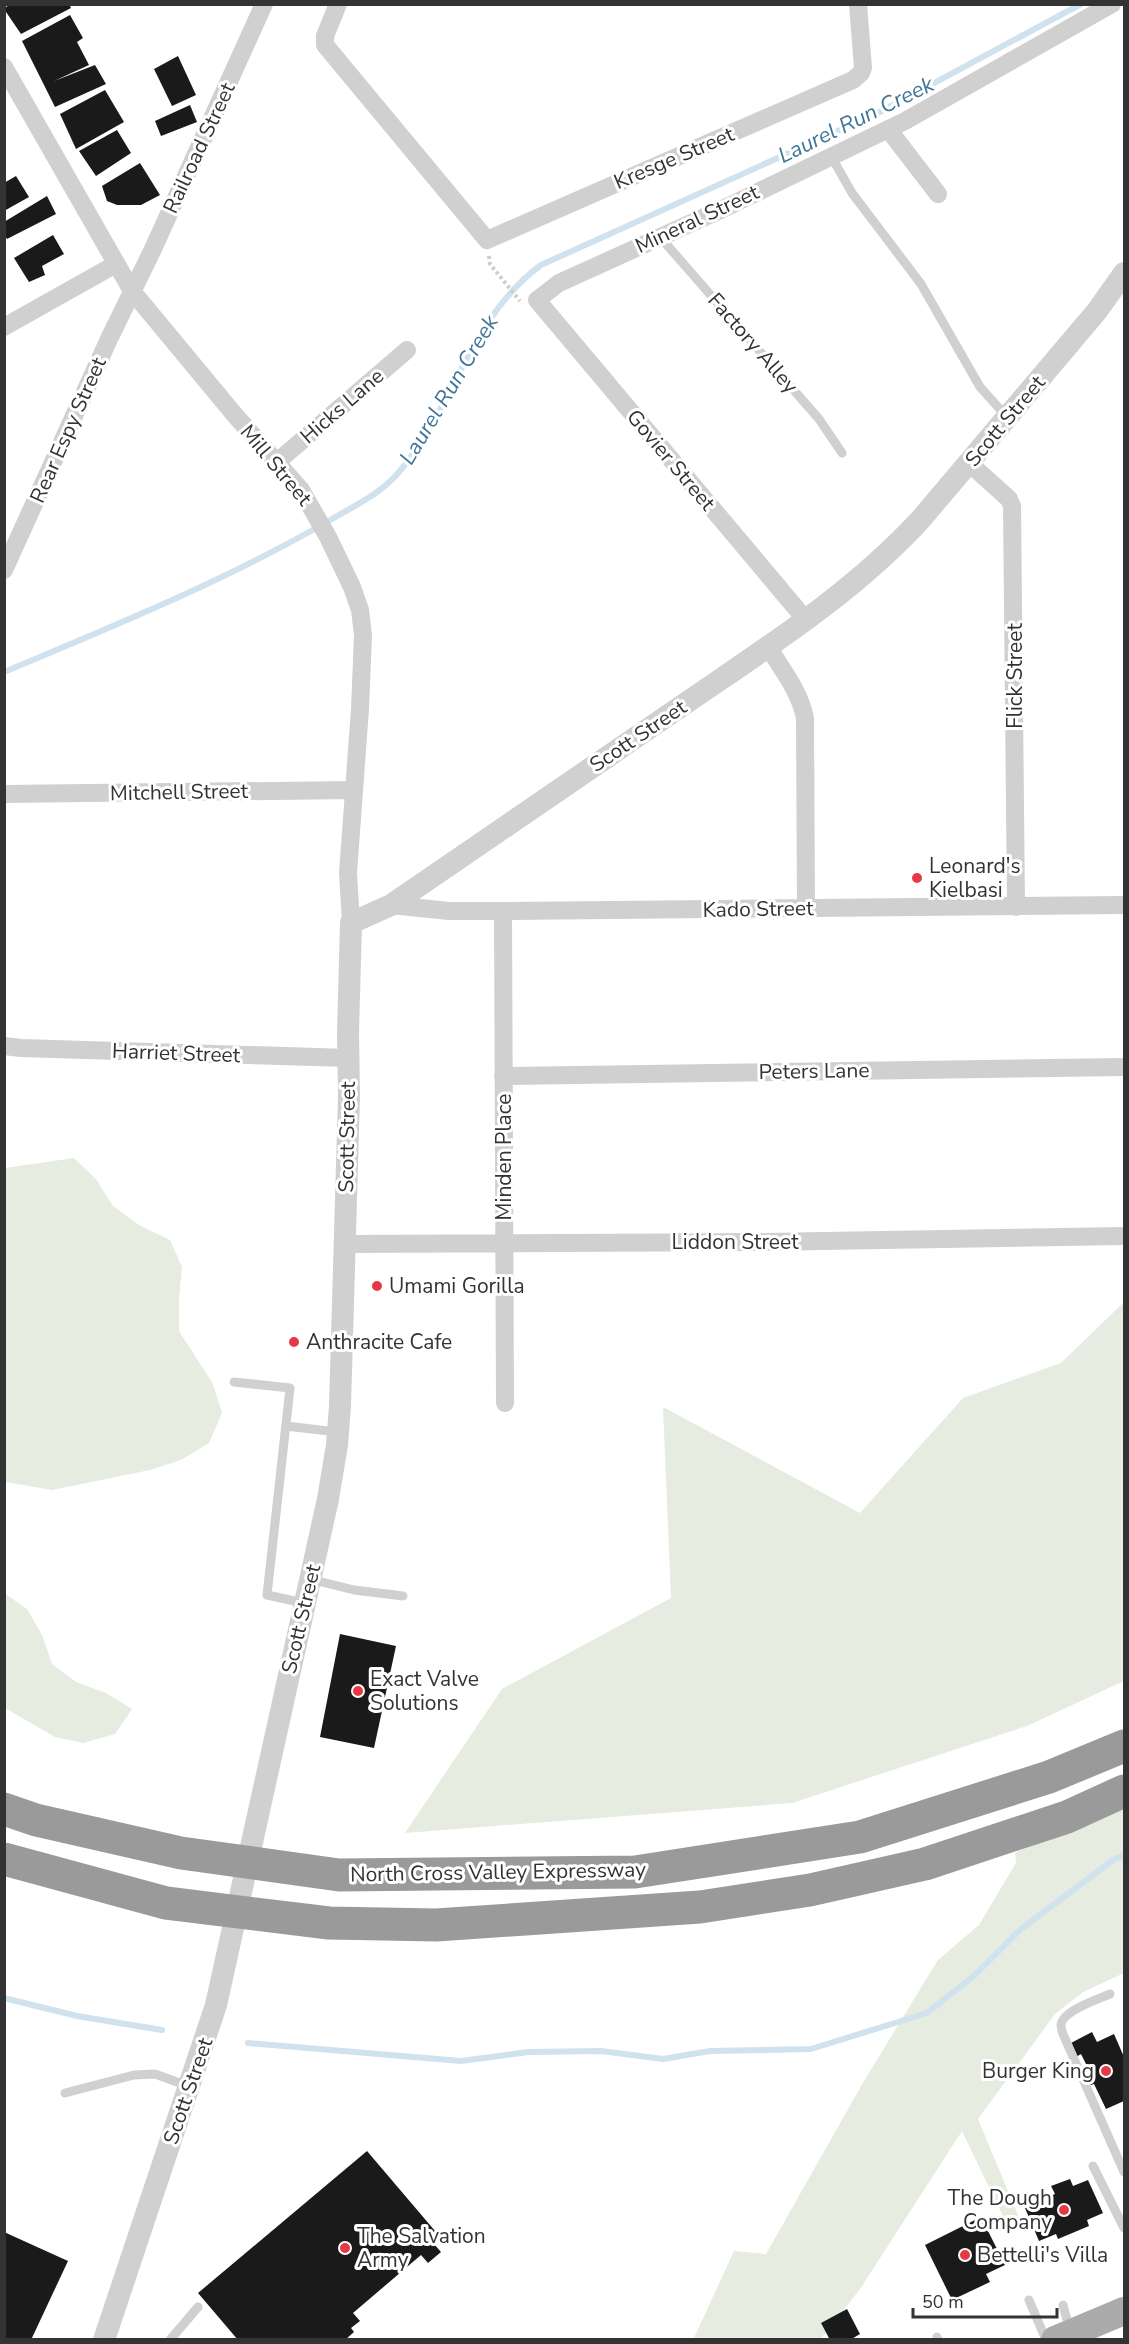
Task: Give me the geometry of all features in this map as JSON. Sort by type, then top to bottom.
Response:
[{"type":"highway","name":"North Cross Valley Expressway","points":[[4,1809],[36,1820],[182,1853],[339,1875],[635,1872],[860,1837],[1049,1777],[1125,1746]]},
{"type":"highway","name":"North Cross Valley Expressway","points":[[4,1859],[166,1903],[329,1923],[436,1925],[688,1908],[810,1890],[925,1864],[1067,1817],[1125,1791]]},
{"type":"highway","points":[[4,1803],[36,1820]]},
{"type":"highway","points":[[4,1868],[65,1877]]},
{"type":"main road","points":[[1057,2337],[1125,2311]]},
{"type":"street","name":"Railroad Street","points":[[132,291],[264,4]]},
{"type":"street","points":[[338,4],[325,36],[325,45],[487,240]]},
{"type":"street","name":"Kresge Street","points":[[487,240],[853,80],[863,68],[858,4]]},
{"type":"street","name":"Mineral Street","points":[[537,300],[559,283],[888,129],[1112,4]]},
{"type":"street","name":"Mill Street","points":[[4,67],[132,291],[234,414],[301,490],[328,537],[360,610],[363,634],[360,709],[348,873],[351,923]]},
{"type":"street","points":[[888,129],[938,194]]},
{"type":"street","points":[[4,327],[116,264]]},
{"type":"street","name":"Scott Street","points":[[104,2340],[216,2005],[328,1499],[338,1432],[345,1244],[351,923],[391,905],[768,647],[847,590],[897,545],[1121,287]]},
{"type":"street","name":"Rear Espy Street","points":[[4,570],[132,291]]},
{"type":"street","name":"Govier Street","points":[[537,300],[806,620]]},
{"type":"street","name":"Hicks Lane","points":[[277,462],[407,350]]},
{"type":"street","name":"Flick Street","points":[[969,463],[1012,506],[1016,907]]},
{"type":"street","points":[[768,647],[787,676],[802,705],[805,718],[806,908]]},
{"type":"street","name":"Mitchell Street","points":[[4,794],[353,790]]},
{"type":"street","name":"Kado Street","points":[[391,905],[449,911],[503,911],[1125,905]]},
{"type":"street","name":"Minden Place","points":[[503,911],[505,1403]]},
{"type":"street","name":"Harriet Street","points":[[4,1046],[33,1049],[348,1058]]},
{"type":"street","name":"Peters Lane","points":[[503,1076],[1125,1067]]},
{"type":"street","name":"Liddon Street","points":[[345,1244],[1125,1236]]},
{"type":"lane","points":[[831,156],[852,193],[921,284],[980,387],[1008,417]]},
{"type":"lane","name":"Factory Alley","points":[[660,236],[819,419],[842,453]]},
{"type":"lane","points":[[234,1382],[290,1388],[267,1595],[304,1603]]},
{"type":"lane","points":[[286,1426],[338,1432]]},
{"type":"lane","points":[[310,1579],[354,1590],[403,1596]]},
{"type":"lane","points":[[1110,1994],[1074,2010],[1064,2017],[1061,2024],[1063,2034],[1125,2172]]},
{"type":"lane","points":[[65,2093],[134,2075],[155,2074],[190,2086]]},
{"type":"lane","points":[[1093,2166],[1125,2228]]},
{"type":"lane","points":[[1029,2300],[1057,2337]]},
{"type":"lane","points":[[1057,2337],[1063,2305]]},
{"type":"lane","points":[[170,2340],[198,2307]]},
{"type":"path","points":[[487,240],[490,264],[524,307],[537,300]]},
{"type":"shaded area","points":[[74,1158],[96,1179],[113,1206],[139,1225],[170,1240],[182,1267],[179,1331],[213,1384],[222,1413],[209,1443],[181,1460],[150,1470],[52,1490],[5,1482],[5,1168]]},
{"type":"shaded area","points":[[1124,1302],[1124,1681],[1027,1726],[792,1803],[405,1833],[502,1689],[671,1598],[663,1407],[860,1513],[963,1398],[1061,1363]]},
{"type":"shaded area","points":[[4,1593],[27,1609],[42,1635],[52,1664],[76,1682],[106,1693],[132,1709],[115,1734],[83,1743],[55,1737],[5,1708]]},
{"type":"shaded area","points":[[1124,1807],[1124,1973],[1083,1992],[1055,2014],[978,2119],[1023,2227],[1011,2233],[962,2131],[860,2289],[821,2339],[693,2340],[734,2251],[766,2254],[864,2081],[938,1960],[979,1925],[1016,1863],[1015,1853]]},
{"type":"building","points":[[10,4],[69,4],[71,8],[21,34],[4,9]]},
{"type":"building","points":[[70,15],[83,38],[77,42],[89,65],[54,81],[95,65],[106,84],[55,107],[22,41]]},
{"type":"building","points":[[178,56],[196,95],[172,106],[154,69]]},
{"type":"building","points":[[105,90],[124,122],[76,149],[60,114]]},
{"type":"building","points":[[190,105],[197,122],[161,136],[155,121]]},
{"type":"building","points":[[117,130],[131,153],[96,176],[79,151]]},
{"type":"building","points":[[140,163],[160,195],[141,205],[117,205],[107,201],[102,186]]},
{"type":"building","points":[[16,176],[29,197],[4,211],[4,183]]},
{"type":"building","points":[[47,196],[56,214],[7,239],[4,234],[4,222]]},
{"type":"building","points":[[53,235],[64,254],[42,266],[45,275],[29,282],[14,258]]},
{"type":"building","name":"Exact Valve Solutions","points":[[340,1634],[396,1646],[374,1748],[320,1737]]},
{"type":"building","name":"Burger King","points":[[1092,2032],[1097,2042],[1114,2034],[1124,2057],[1124,2101],[1106,2109],[1094,2084],[1088,2086],[1082,2076],[1090,2072],[1081,2054],[1076,2057],[1069,2044]]},
{"type":"building","name":"The Salvation Army","points":[[367,2151],[441,2238],[434,2244],[441,2252],[428,2263],[421,2255],[353,2313],[360,2321],[351,2328],[354,2332],[345,2340],[238,2340],[198,2293]]},
{"type":"building","name":"The Dough Company","points":[[1070,2179],[1073,2186],[1088,2180],[1103,2213],[1087,2220],[1089,2226],[1058,2239],[1056,2234],[1039,2241],[1025,2208],[1055,2194],[1051,2186]]},
{"type":"building","name":"Bettelli's Villa","points":[[981,2217],[1005,2265],[986,2274],[990,2282],[952,2300],[925,2245]]},
{"type":"building","points":[[4,2232],[68,2261],[31,2340],[4,2340]]},
{"type":"building","points":[[847,2309],[860,2334],[850,2340],[830,2340],[821,2323]]},
{"type":"waterway","name":"Laurel Run Creek","points":[[4,672],[86,638],[247,565],[325,523],[383,488],[418,447],[479,336],[497,310],[517,286],[541,265],[884,110],[1081,4]]},
{"type":"waterway","points":[[248,2043],[461,2061],[528,2052],[601,2051],[663,2059],[710,2051],[811,2049],[927,2013],[975,1975],[1021,1929],[1113,1860],[1124,1855]]},
{"type":"waterway","points":[[4,1998],[77,2016],[162,2030]]},
{"type":"place","name":"Leonard's Kielbasi","points":[[917,878]]},
{"type":"place","name":"Umami Gorilla","points":[[377,1286]]},
{"type":"place","name":"Anthracite Cafe","points":[[294,1342]]},
{"type":"place","name":"Exact Valve Solutions","points":[[358,1691]]},
{"type":"place","name":"Burger King","points":[[1106,2071]]},
{"type":"place","name":"The Dough Company","points":[[1064,2210]]},
{"type":"place","name":"The Salvation Army","points":[[345,2248]]},
{"type":"place","name":"Bettelli's Villa","points":[[965,2255]]}]
